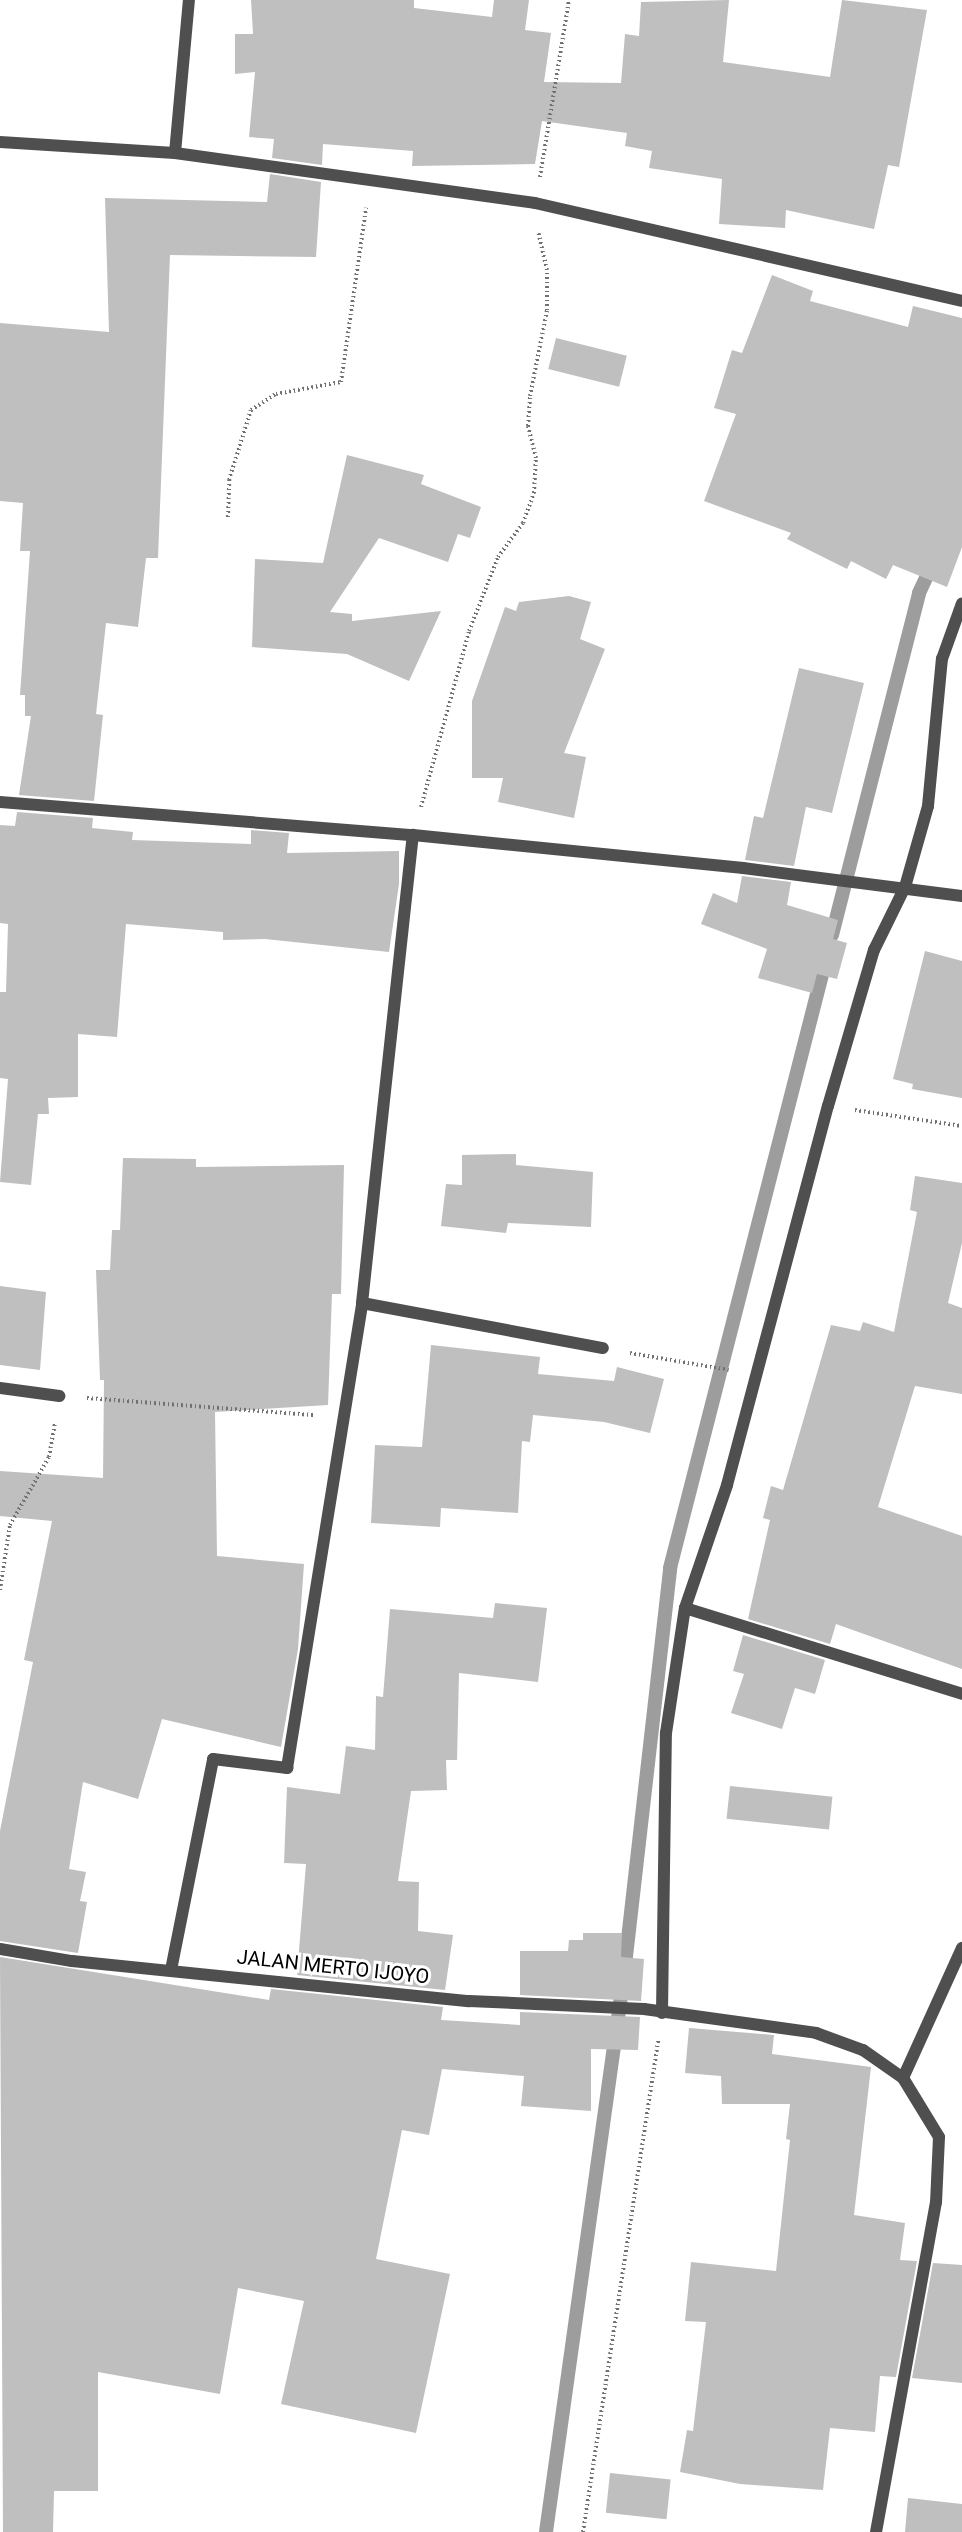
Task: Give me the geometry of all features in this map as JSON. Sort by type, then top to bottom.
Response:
[{"type":"street","points":[[175,153],[189,0]]},
{"type":"street","points":[[0,142],[175,153],[535,202],[962,301]]},
{"type":"street","points":[[662,2013],[666,1733],[685,1608],[727,1485],[828,1106],[874,950],[905,887],[928,806],[942,659],[962,603]]},
{"type":"street","points":[[0,802],[413,835],[905,887],[962,896]]},
{"type":"street","points":[[171,1970],[213,1759],[287,1768],[346,1417],[362,1303],[413,835]]},
{"type":"street","points":[[362,1303],[603,1348]]},
{"type":"street","points":[[0,1388],[58,1396]]},
{"type":"street","points":[[685,1608],[962,1694]]},
{"type":"street","points":[[876,2532],[939,2168],[939,2137],[903,2078],[962,1948]]},
{"type":"street","name":"JALAN MERTO IJOYO","points":[[0,1949],[171,1970],[469,2001],[644,2009],[816,2033],[863,2050],[903,2078]]},
{"type":"path","points":[[413,835],[469,631],[498,557],[523,523],[534,493],[536,458],[528,426],[530,396],[547,310],[547,270],[535,202],[569,0]]},
{"type":"path","points":[[228,518],[229,480],[251,410],[276,394],[341,382],[370,178]]},
{"type":"path","points":[[828,1106],[962,1126]]},
{"type":"path","points":[[603,1348],[715,1369]]},
{"type":"path","points":[[0,1590],[10,1526],[49,1457],[58,1396],[346,1417]]},
{"type":"path","points":[[583,2532],[662,2013]]},
{"type":"building","points":[[251,0],[414,0],[414,8],[492,17],[494,0],[529,0],[525,30],[551,33],[544,82],[621,83],[625,34],[639,36],[641,2],[729,0],[723,62],[830,77],[842,0],[927,10],[899,167],[888,165],[874,229],[786,210],[785,228],[719,224],[722,179],[649,168],[652,151],[625,146],[627,133],[542,121],[535,164],[412,166],[413,151],[323,144],[322,165],[272,158],[274,139],[249,137],[255,72],[235,74],[235,34],[253,34]]},
{"type":"building","points":[[270,174],[321,182],[316,257],[170,255],[158,558],[146,558],[138,627],[106,623],[96,714],[103,715],[94,801],[19,795],[31,716],[25,716],[25,695],[20,695],[30,551],[20,551],[23,503],[0,501],[0,323],[109,332],[105,198],[267,202]]},
{"type":"building","points":[[772,275],[813,291],[810,301],[908,327],[913,306],[962,318],[962,547],[947,587],[893,565],[886,579],[851,561],[847,569],[787,539],[791,533],[704,501],[736,414],[714,408],[732,350],[742,353]]},
{"type":"building","points":[[556,338],[627,356],[619,387],[548,369]]},
{"type":"building","points":[[347,455],[424,475],[421,484],[481,507],[470,538],[458,534],[448,562],[379,538],[330,612],[352,614],[352,621],[441,611],[409,681],[347,654],[252,647],[255,559],[323,563]]},
{"type":"building","points":[[569,596],[591,602],[580,639],[605,649],[564,753],[586,757],[574,818],[498,802],[503,778],[472,778],[472,701],[505,607],[516,611],[519,602]]},
{"type":"building","points":[[799,668],[864,683],[832,813],[806,807],[794,866],[745,860],[754,816],[763,818]]},
{"type":"building","points":[[17,812],[93,818],[92,828],[133,832],[132,840],[251,844],[251,830],[289,833],[287,853],[399,851],[399,884],[389,952],[265,939],[223,940],[223,932],[126,924],[117,1037],[78,1034],[78,1097],[48,1098],[49,1114],[38,1114],[31,1185],[0,1182],[8,1079],[0,1078],[0,992],[6,992],[8,924],[0,923],[0,825],[15,826]]},
{"type":"building","points":[[742,876],[791,882],[787,905],[838,920],[833,939],[847,943],[837,979],[817,974],[812,993],[758,978],[767,949],[701,924],[713,893],[737,903]]},
{"type":"building","points":[[925,951],[962,961],[962,1098],[912,1089],[913,1084],[893,1079]]},
{"type":"building","points":[[516,1154],[516,1165],[593,1172],[591,1227],[508,1223],[506,1233],[441,1226],[446,1184],[462,1185],[462,1155]]},
{"type":"building","points":[[123,1158],[196,1159],[196,1167],[344,1165],[341,1294],[332,1294],[328,1405],[215,1412],[217,1556],[304,1564],[298,1649],[281,1747],[162,1719],[138,1799],[83,1782],[69,1869],[86,1872],[80,1901],[87,1902],[78,1953],[0,1941],[0,1831],[33,1662],[24,1660],[52,1521],[0,1516],[0,1471],[103,1478],[104,1380],[100,1380],[96,1270],[110,1270],[112,1230],[120,1230]]},
{"type":"building","points":[[915,1176],[962,1183],[962,1243],[948,1303],[962,1308],[962,1394],[915,1386],[878,1507],[962,1536],[962,1669],[836,1624],[830,1644],[748,1619],[770,1520],[763,1518],[771,1486],[783,1490],[831,1325],[860,1331],[863,1322],[894,1332],[917,1212],[910,1210]]},
{"type":"building","points":[[0,1286],[46,1292],[40,1370],[0,1365]]},
{"type":"building","points":[[431,1345],[540,1357],[538,1374],[614,1381],[617,1367],[664,1379],[650,1433],[604,1422],[533,1415],[530,1442],[522,1441],[518,1513],[441,1508],[440,1527],[371,1523],[375,1445],[422,1447]]},
{"type":"building","points":[[495,1603],[547,1608],[538,1682],[459,1673],[457,1760],[446,1760],[447,1790],[411,1791],[398,1881],[419,1882],[418,1931],[453,1935],[445,1990],[297,1975],[306,1864],[284,1863],[287,1787],[340,1794],[346,1746],[375,1750],[376,1696],[383,1697],[390,1609],[493,1618]]},
{"type":"building","points":[[743,1635],[825,1660],[815,1694],[795,1688],[782,1729],[731,1713],[744,1674],[733,1671]]},
{"type":"building","points":[[730,1786],[832,1797],[829,1830],[727,1819]]},
{"type":"building","points":[[583,1933],[622,1933],[621,1957],[644,1959],[641,2001],[520,1995],[520,1951],[568,1951],[569,1940],[583,1940]]},
{"type":"building","points":[[0,1957],[269,2000],[271,1989],[443,2007],[441,2020],[520,2025],[520,2012],[640,2017],[638,2050],[591,2049],[591,2111],[521,2106],[524,2076],[442,2069],[429,2135],[402,2130],[376,2259],[450,2274],[416,2433],[281,2404],[304,2301],[238,2288],[220,2394],[98,2372],[98,2491],[54,2491],[53,2532],[3,2532]]},
{"type":"building","points":[[689,2028],[774,2035],[772,2054],[871,2067],[854,2215],[905,2223],[900,2260],[917,2261],[896,2377],[880,2376],[875,2432],[830,2428],[823,2490],[740,2484],[680,2472],[687,2430],[693,2431],[706,2322],[685,2321],[691,2262],[776,2271],[790,2140],[786,2139],[790,2104],[722,2104],[721,2076],[685,2073]]},
{"type":"building","points":[[933,2263],[962,2265],[962,2383],[912,2378]]},
{"type":"building","points":[[610,2473],[671,2479],[666,2519],[606,2513]]},
{"type":"building","points":[[908,2498],[962,2504],[962,2532],[905,2532]]},
{"type":"waterway","points":[[832,935],[919,593],[933,563]]},
{"type":"waterway","points":[[624,1974],[670,1568],[826,959]]},
{"type":"waterway","points":[[546,2532],[621,1996]]}]
